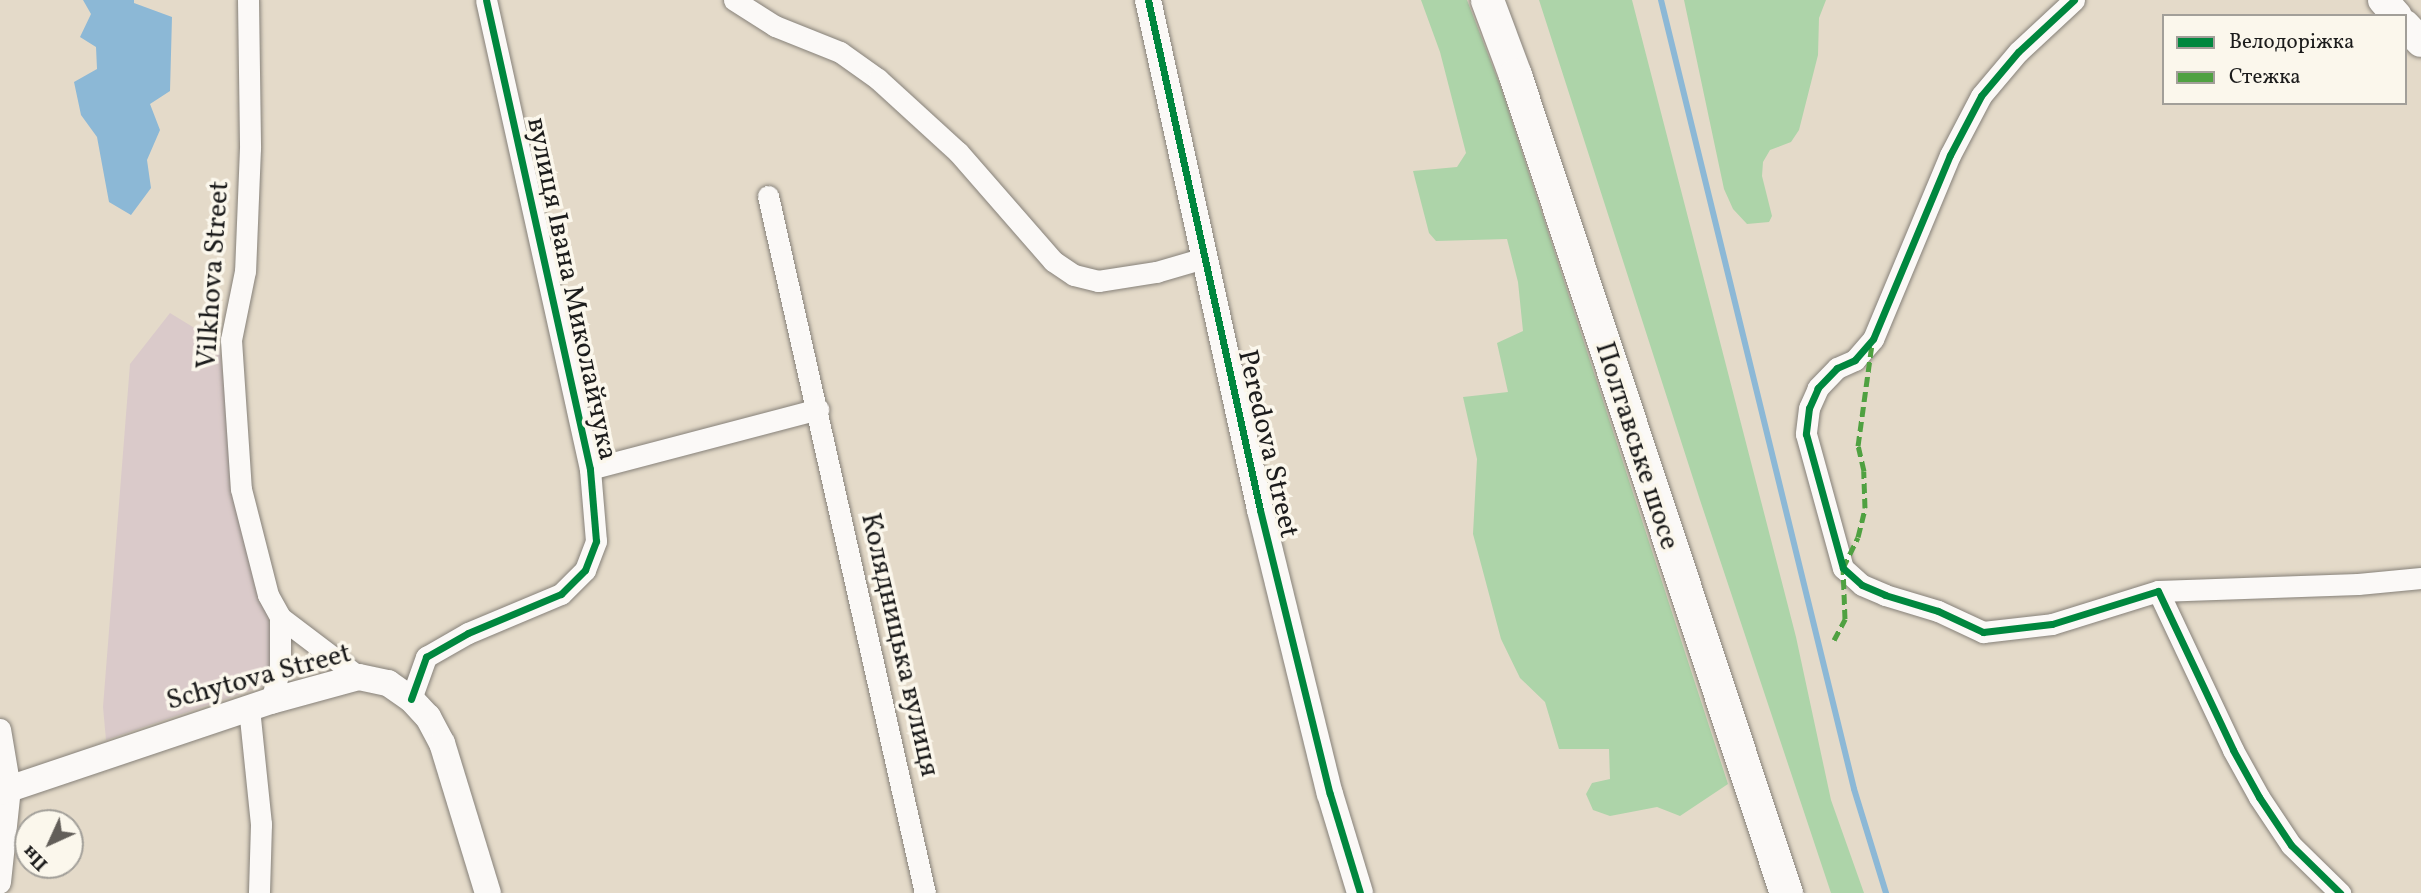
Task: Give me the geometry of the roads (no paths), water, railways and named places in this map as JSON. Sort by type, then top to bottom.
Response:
[{"type":"main road","name":"Полтавське шосе","points":[[1487,0],[1515,75],[1786,893]]},
{"type":"main road","points":[[2383,0],[2395,14]]},
{"type":"main road","points":[[2407,27],[2421,42]]},
{"type":"street","name":"Vilkhova Street","points":[[248,0],[250,148],[245,257],[231,340],[241,489],[268,595],[280,617],[359,677]]},
{"type":"street","name":"вулиця Івана Миколайчука","points":[[411,699],[426,657],[468,633],[561,594],[586,570],[596,541],[590,469],[486,0]]},
{"type":"street","points":[[734,0],[775,26],[840,52],[878,79],[958,152],[1053,261],[1074,275],[1098,281],[1156,272],[1204,258]]},
{"type":"street","name":"Peredova Street","points":[[1148,0],[1260,510],[1330,794],[1360,893]]},
{"type":"street","points":[[2074,0],[2018,52],[1981,96],[1950,155],[1873,339],[1855,360],[1838,368],[1818,388],[1809,408],[1806,434],[1811,460],[1843,568],[1874,590],[1938,611],[1983,632],[2052,624],[2158,591],[2421,578]]},
{"type":"street","name":"Колядницька вулиця","points":[[768,196],[925,893]]},
{"type":"street","points":[[590,469],[818,409]]},
{"type":"street","points":[[2158,591],[2233,750],[2259,797],[2291,845],[2340,893]]},
{"type":"street","points":[[259,893],[260,704],[280,668],[280,617]]},
{"type":"street","name":"Schytova Street","points":[[5,790],[260,704],[359,677],[388,683],[411,699],[428,717],[442,743],[488,893]]},
{"type":"street","points":[[0,729],[5,790],[0,882]]},
{"type":"water","points":[[83,0],[134,0],[134,3],[172,17],[170,91],[150,104],[160,130],[147,160],[151,188],[131,215],[109,202],[97,137],[81,115],[74,82],[97,69],[96,47],[80,37],[91,14]]},
{"type":"waterway","points":[[1661,0],[1854,789],[1886,893]]}]
